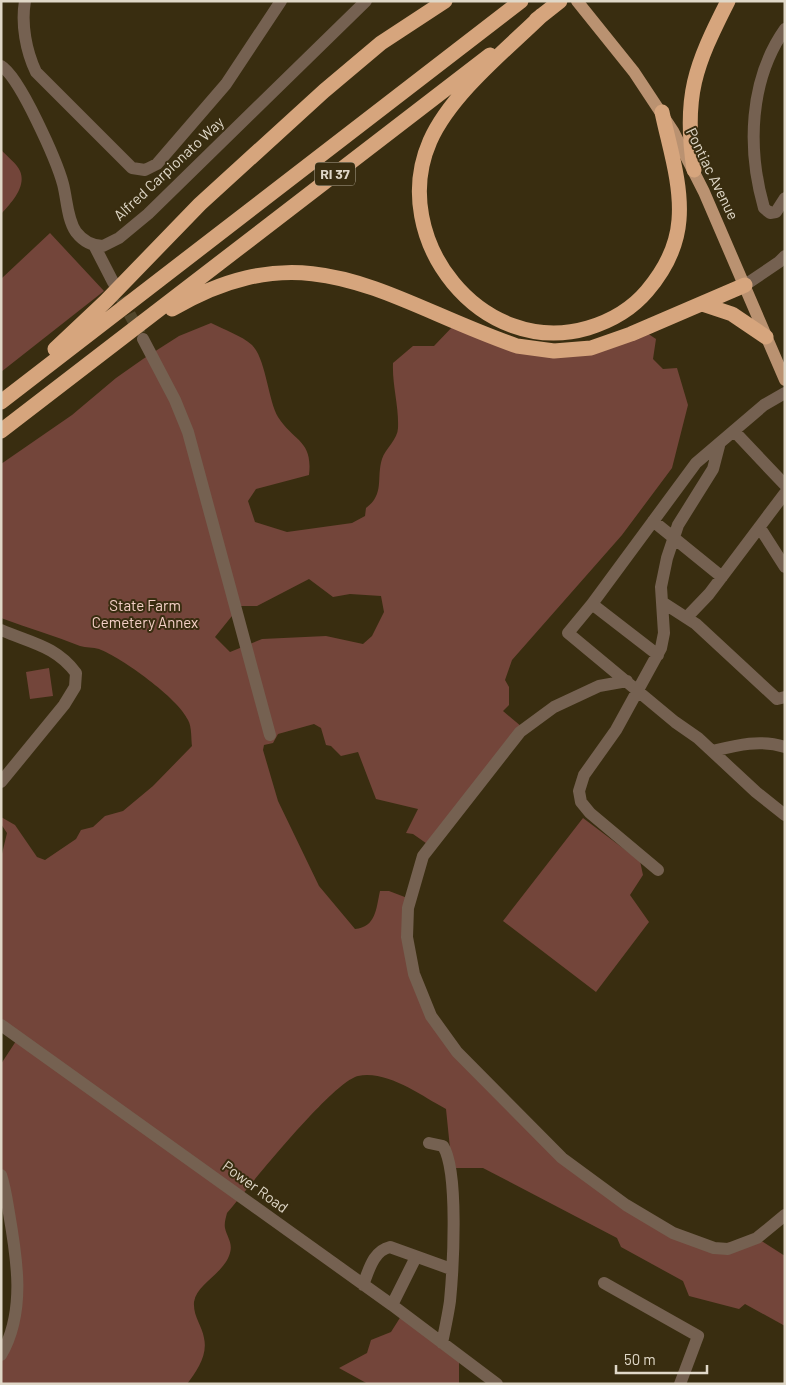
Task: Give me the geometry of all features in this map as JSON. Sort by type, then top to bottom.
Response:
[{"type":"highway","points":[[1,400],[92,315],[211,193],[324,91],[381,43],[445,1]]},
{"type":"highway","name":"RI 37","points":[[1,400],[521,1]]},
{"type":"highway","name":"RI 37","points":[[1,431],[560,1]]},
{"type":"highway","points":[[694,170],[689,124],[693,84],[700,57],[728,1]]},
{"type":"highway","points":[[542,15],[471,85],[451,108],[434,132],[425,155],[420,191],[426,234],[441,267],[468,300],[502,322],[527,330],[555,333],[569,332],[597,325],[634,305],[653,284],[668,260],[679,220],[678,191],[662,112]]},
{"type":"highway","points":[[128,333],[208,290],[232,281],[281,273],[314,274],[357,282],[497,339],[518,346],[554,352],[579,350],[604,344],[745,285]]},
{"type":"highway","points":[[702,304],[732,314],[766,338]]},
{"type":"main road","name":"Pontiac Avenue","points":[[577,1],[625,61],[662,112],[694,170],[785,380]]},
{"type":"street","points":[[25,1],[23,12],[26,37],[31,60],[36,72],[132,168],[145,170],[157,164],[226,84],[281,1]]},
{"type":"street","name":"Alfred Carpionato Way","points":[[94,245],[103,246],[111,243],[137,223],[366,1]]},
{"type":"street","points":[[785,29],[768,60],[758,88],[754,125],[754,160],[764,208],[770,213],[776,212],[785,198]]},
{"type":"street","points":[[1,66],[14,79],[52,154],[63,183],[73,227],[81,237],[94,245],[113,282]]},
{"type":"street","points":[[745,285],[785,256]]},
{"type":"street","points":[[143,339],[188,432],[270,735]]},
{"type":"street","points":[[785,393],[764,406],[719,446],[696,463],[592,604],[568,632],[675,722],[713,751],[756,792],[785,815]]},
{"type":"street","points":[[734,431],[785,484]]},
{"type":"street","points":[[658,870],[590,812],[582,802],[579,791],[584,775],[616,730],[658,655],[664,633],[661,587],[673,539],[678,525],[713,469],[719,446]]},
{"type":"street","points":[[687,617],[722,577],[785,493]]},
{"type":"street","points":[[653,521],[722,577]]},
{"type":"street","points":[[760,528],[785,567]]},
{"type":"street","points":[[662,602],[687,617],[777,699],[785,697]]},
{"type":"street","points":[[592,604],[658,655]]},
{"type":"street","points":[[1,630],[48,648],[65,659],[76,673],[75,687],[64,705],[1,782]]},
{"type":"street","points":[[627,681],[599,686],[554,707],[520,732],[423,856],[408,908],[407,937],[414,974],[431,1016],[457,1052],[562,1158],[618,1200],[672,1233],[714,1248],[728,1249],[758,1238],[785,1215]]},
{"type":"street","points":[[713,751],[747,743],[763,742],[785,747]]},
{"type":"street","name":"Power Road","points":[[1,1025],[392,1305],[492,1381],[508,1384]]},
{"type":"street","points":[[428,1143],[443,1146],[448,1153],[453,1203],[450,1302],[442,1343]]},
{"type":"street","points":[[1,1175],[15,1251],[17,1307],[12,1330],[1,1355]]},
{"type":"street","points":[[364,1285],[374,1258],[381,1249],[390,1247],[451,1269]]},
{"type":"street","points":[[392,1305],[416,1257]]},
{"type":"street","points":[[604,1283],[698,1336],[680,1384]]},
{"type":"green space","points":[[1,150],[17,166],[22,177],[16,195],[1,214]]},
{"type":"green space","points":[[50,233],[104,291],[1,372],[1,279]]},
{"type":"green space","name":"State Farm Cemetery Annex","points":[[211,323],[243,339],[257,351],[278,417],[301,442],[308,455],[309,475],[256,489],[248,501],[255,522],[287,532],[352,523],[365,516],[366,508],[372,503],[378,491],[382,459],[397,432],[398,412],[393,363],[413,346],[434,346],[456,323],[554,352],[644,331],[656,339],[653,359],[663,369],[677,368],[688,405],[672,468],[622,535],[512,660],[505,680],[509,687],[509,705],[503,711],[522,727],[433,848],[413,834],[406,833],[418,809],[376,799],[358,752],[341,756],[331,746],[326,745],[321,728],[314,724],[278,734],[273,743],[264,745],[263,750],[278,801],[319,886],[355,929],[362,928],[371,921],[376,910],[380,891],[389,891],[410,899],[411,954],[434,1022],[562,1159],[617,1199],[708,1246],[757,1238],[785,1256],[785,1326],[745,1304],[739,1309],[689,1296],[683,1281],[621,1247],[617,1238],[483,1168],[452,1168],[446,1109],[404,1085],[392,1080],[369,1075],[358,1076],[330,1096],[291,1137],[227,1213],[225,1226],[231,1249],[222,1267],[196,1295],[194,1307],[205,1344],[203,1357],[187,1384],[1,1384],[1,1352],[17,1305],[1,1177],[1,1064],[18,1038],[1,1024],[1,858],[7,833],[1,824],[1,817],[15,825],[37,857],[45,860],[76,839],[81,830],[93,827],[105,816],[123,811],[153,786],[192,746],[190,726],[182,711],[162,690],[135,670],[99,649],[80,646],[1,618],[1,464],[72,415],[116,378],[179,336]],"holes":[[[309,579],[333,597],[350,594],[381,596],[384,612],[372,636],[363,644],[326,636],[262,639],[230,652],[215,637],[240,606],[257,606]]]},
{"type":"green space","points":[[49,668],[53,696],[30,699],[26,672]]},
{"type":"green space","points":[[583,818],[640,861],[643,875],[630,895],[649,922],[596,992],[503,921]]},
{"type":"green space","points":[[403,1313],[459,1356],[459,1384],[368,1384],[339,1368],[367,1353],[371,1340],[391,1332]]},
{"type":"tunnel","points":[[113,282],[140,334]]}]
